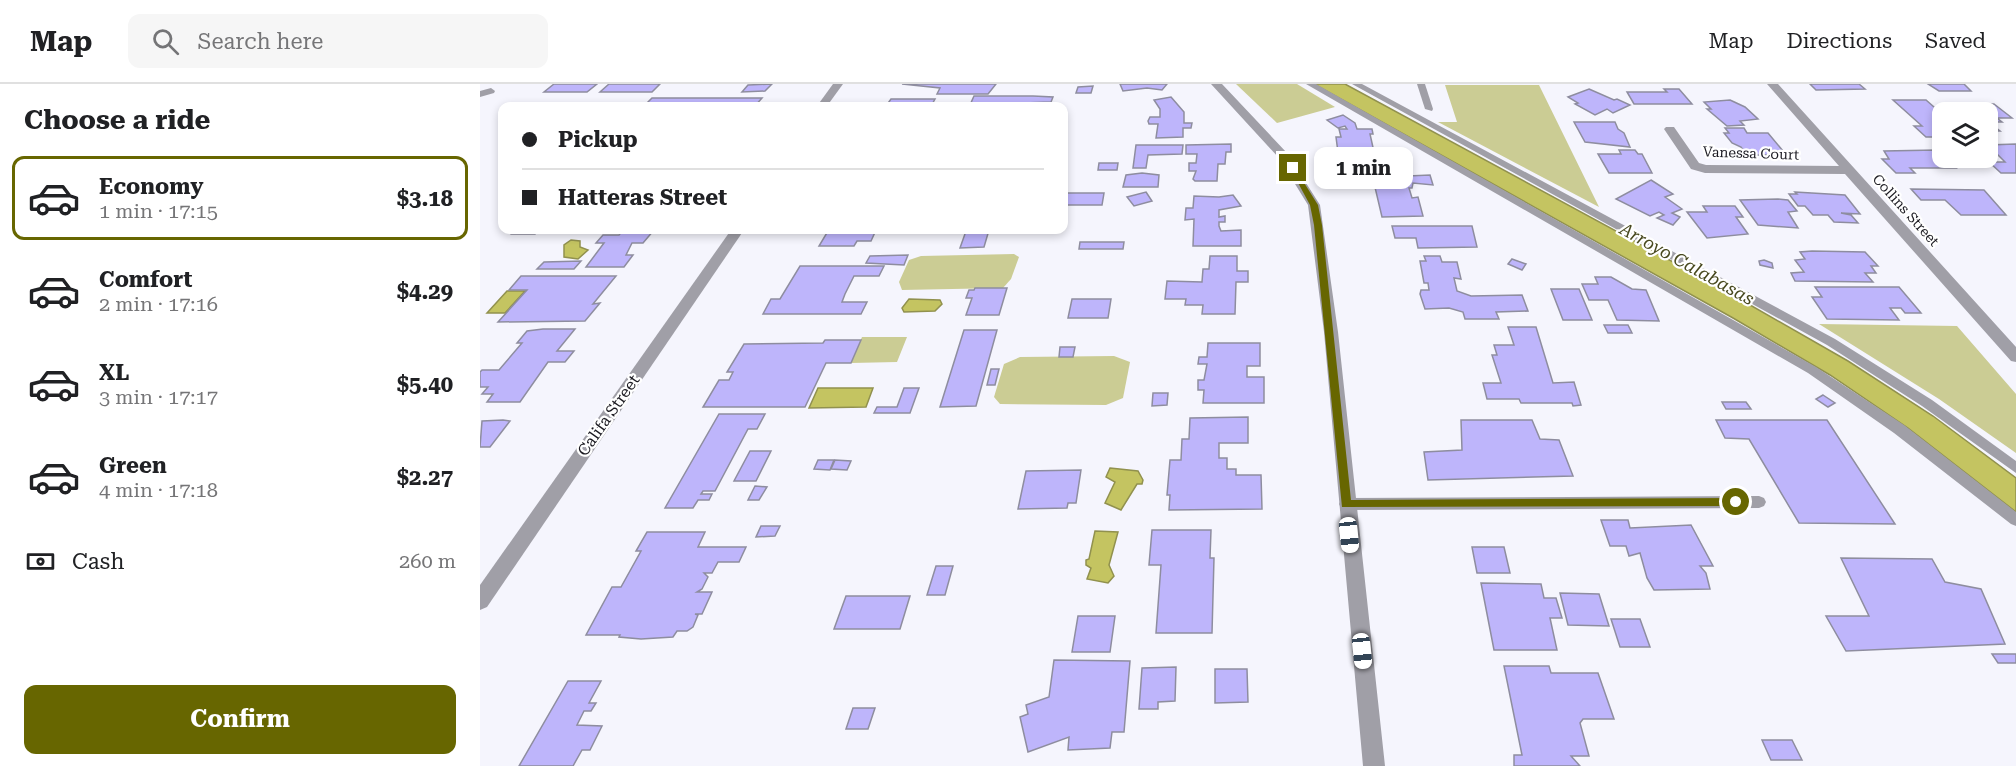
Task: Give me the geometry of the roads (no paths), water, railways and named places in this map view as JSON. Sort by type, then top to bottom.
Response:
[{"type":"street","points":[[825,102],[838,84]]},
{"type":"street","points":[[1216,84],[1282,149],[1314,205],[1331,332],[1346,504],[1374,766]]},
{"type":"street","name":"Collins Street","points":[[1772,84],[2016,357]]},
{"type":"street","name":"Vanessa Court","points":[[1671,129],[1695,166],[1705,169],[1850,170]]},
{"type":"street","name":"Califa Street","points":[[480,601],[734,234]]},
{"type":"lane","points":[[1310,84],[1812,370],[1899,429],[2016,520]]},
{"type":"lane","points":[[1356,84],[1831,342],[1928,403],[2016,468]]},
{"type":"lane","points":[[1421,84],[1429,109]]},
{"type":"lane","points":[[480,94],[491,91]]},
{"type":"lane","points":[[1346,504],[1759,502]]},
{"type":"water label","name":"Arroyo Calabasas","points":[[1687,264]]}]
